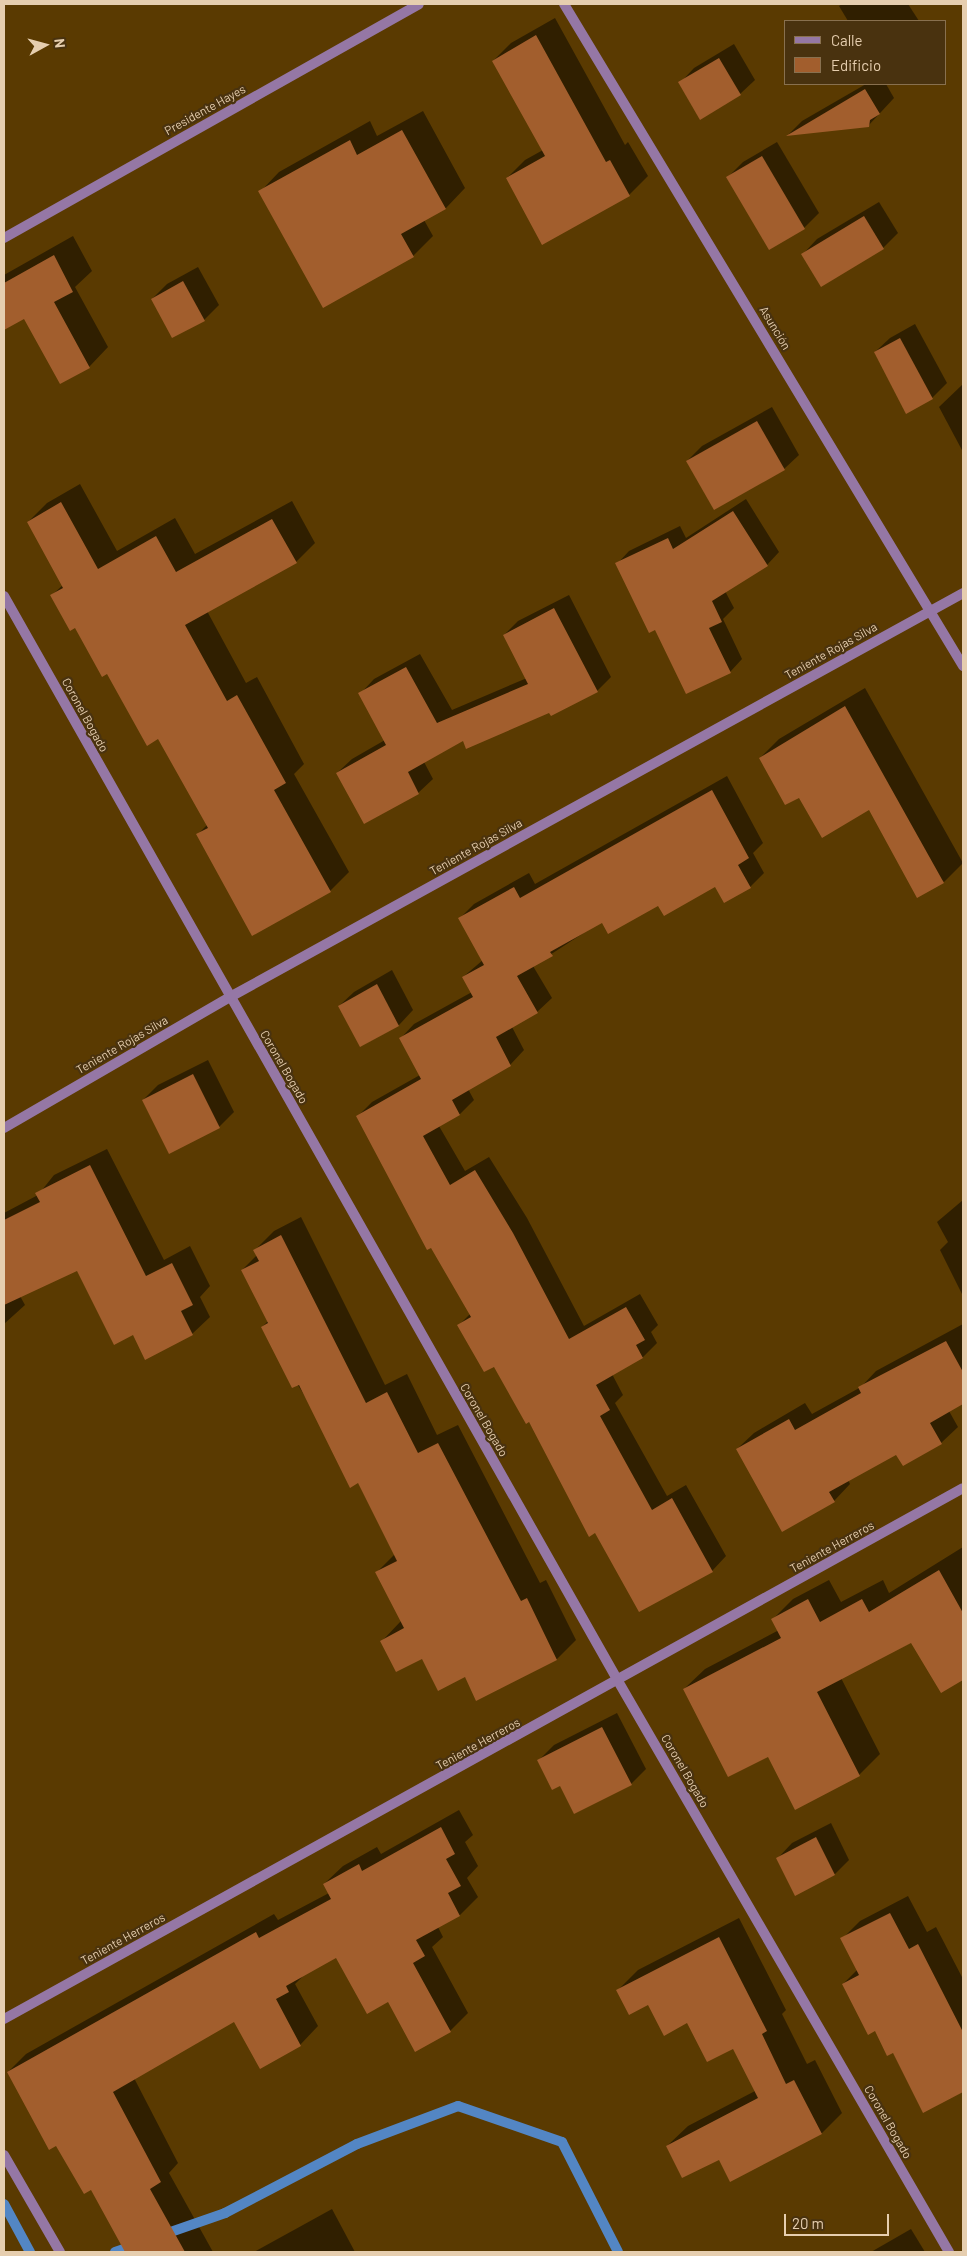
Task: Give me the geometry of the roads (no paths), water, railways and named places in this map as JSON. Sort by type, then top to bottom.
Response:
[{"type":"street","name":"Presidente Hayes","points":[[4,238],[418,4]]},
{"type":"street","name":"Asunción","points":[[564,4],[931,610],[963,666]]},
{"type":"street","name":"Teniente Rojas Silva","points":[[4,1128],[230,997],[963,592]]},
{"type":"street","name":"Coronel Bogado","points":[[4,596],[618,1681],[949,2252]]},
{"type":"street","name":"Teniente Herreros","points":[[4,2019],[618,1681],[963,1488]]},
{"type":"street","points":[[4,2155],[60,2252]]},
{"type":"waterway","points":[[162,2235],[225,2213],[357,2144],[458,2106],[562,2142],[618,2252]]},
{"type":"waterway","points":[[4,2204],[30,2252]]},
{"type":"waterway","points":[[115,2252],[135,2245]]}]
